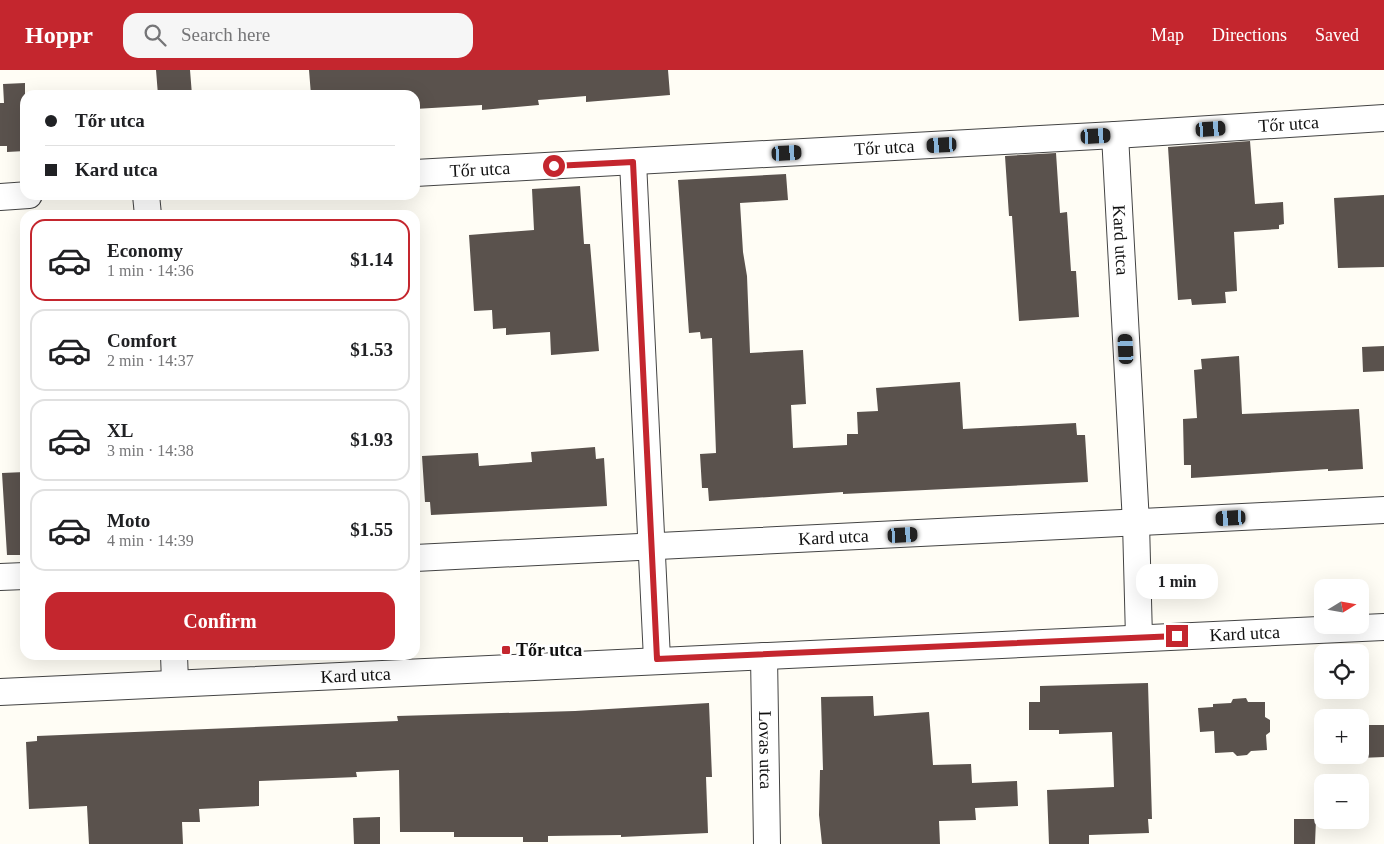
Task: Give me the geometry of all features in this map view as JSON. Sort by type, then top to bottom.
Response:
[{"type":"street","name":"Tőr utca","points":[[420,173],[1115,136],[1384,118]]},
{"type":"street","name":"Kard utca","points":[[1115,136],[1136,523]]},
{"type":"street","points":[[633,162],[657,659]]},
{"type":"street","points":[[0,197],[20,196]]},
{"type":"street","name":"Kard utca","points":[[420,558],[651,548],[1384,510]]},
{"type":"street","points":[[1136,523],[1139,638]]},
{"type":"street","points":[[0,578],[20,576]]},
{"type":"street","name":"Kard utca","points":[[0,692],[657,659],[764,656],[1384,627]]},
{"type":"street","name":"Lovas utca","points":[[764,656],[767,844]]},
{"type":"street","points":[[174,660],[175,682]]},
{"type":"building","points":[[156,70],[190,70],[192,90],[158,90]]},
{"type":"building","points":[[309,70],[668,70],[670,95],[586,102],[586,96],[538,100],[539,105],[482,110],[482,105],[420,109],[420,90],[311,90]]},
{"type":"building","points":[[25,83],[25,90],[20,90],[20,151],[7,152],[7,146],[0,146],[0,103],[4,103],[3,84]]},
{"type":"building","points":[[1250,141],[1255,204],[1283,202],[1284,224],[1279,225],[1279,229],[1234,232],[1237,291],[1225,292],[1226,303],[1192,305],[1191,299],[1178,300],[1168,147]]},
{"type":"building","points":[[1056,153],[1060,213],[1067,212],[1071,271],[1076,271],[1079,317],[1019,321],[1012,216],[1009,216],[1005,156]]},
{"type":"building","points":[[786,174],[788,200],[740,203],[743,252],[747,276],[750,353],[803,350],[806,404],[791,405],[793,448],[847,445],[847,434],[858,434],[857,412],[878,411],[876,388],[960,382],[963,429],[1076,423],[1077,435],[1085,435],[1088,482],[843,494],[843,492],[709,501],[708,488],[702,488],[700,454],[716,453],[712,338],[701,339],[700,332],[689,333],[678,180]]},
{"type":"building","points":[[580,186],[584,244],[590,244],[599,351],[551,355],[550,332],[506,335],[506,328],[493,329],[492,310],[474,311],[469,235],[534,230],[532,189]]},
{"type":"building","points":[[1384,195],[1384,267],[1338,268],[1334,198]]},
{"type":"building","points":[[1384,346],[1384,371],[1363,372],[1362,347]]},
{"type":"building","points":[[1239,356],[1242,414],[1359,409],[1363,469],[1328,471],[1328,469],[1191,478],[1191,465],[1184,465],[1183,419],[1197,418],[1194,370],[1202,369],[1201,359]]},
{"type":"building","points":[[595,447],[596,459],[604,458],[607,506],[431,515],[430,502],[425,502],[422,456],[478,453],[479,466],[532,462],[531,452]]},
{"type":"building","points":[[20,472],[20,555],[7,555],[2,473]]},
{"type":"building","points":[[1148,683],[1152,819],[1148,819],[1149,833],[1089,835],[1089,844],[1049,844],[1047,790],[1114,787],[1112,732],[1059,734],[1059,730],[1029,730],[1029,702],[1040,702],[1040,686]]},
{"type":"building","points":[[873,696],[874,716],[929,712],[933,765],[971,764],[972,783],[1017,781],[1018,806],[975,808],[976,820],[939,821],[940,844],[822,844],[819,815],[820,770],[823,770],[821,697]]},
{"type":"building","points":[[1246,698],[1248,702],[1265,702],[1265,717],[1270,720],[1270,732],[1266,735],[1267,750],[1251,751],[1247,755],[1237,756],[1233,752],[1215,753],[1214,731],[1200,732],[1198,708],[1213,707],[1213,704],[1231,703],[1233,699]]},
{"type":"building","points":[[709,703],[712,777],[706,777],[708,833],[621,837],[621,835],[548,836],[548,842],[523,842],[523,837],[454,837],[454,832],[400,832],[399,770],[356,772],[357,777],[259,781],[259,806],[199,809],[200,822],[182,822],[183,844],[89,844],[87,806],[29,809],[26,742],[37,741],[37,736],[398,721],[397,716],[575,711]]},
{"type":"building","points":[[1369,725],[1384,725],[1384,757],[1369,758]]},
{"type":"building","points":[[380,817],[380,844],[354,844],[353,818]]},
{"type":"building","points":[[1294,819],[1314,819],[1315,844],[1294,844]]},
{"type":"place","name":"Tőr utca","points":[[506,650]]},
{"type":"route","points":[[554,166],[633,162],[657,659],[764,656],[1177,636]]}]
